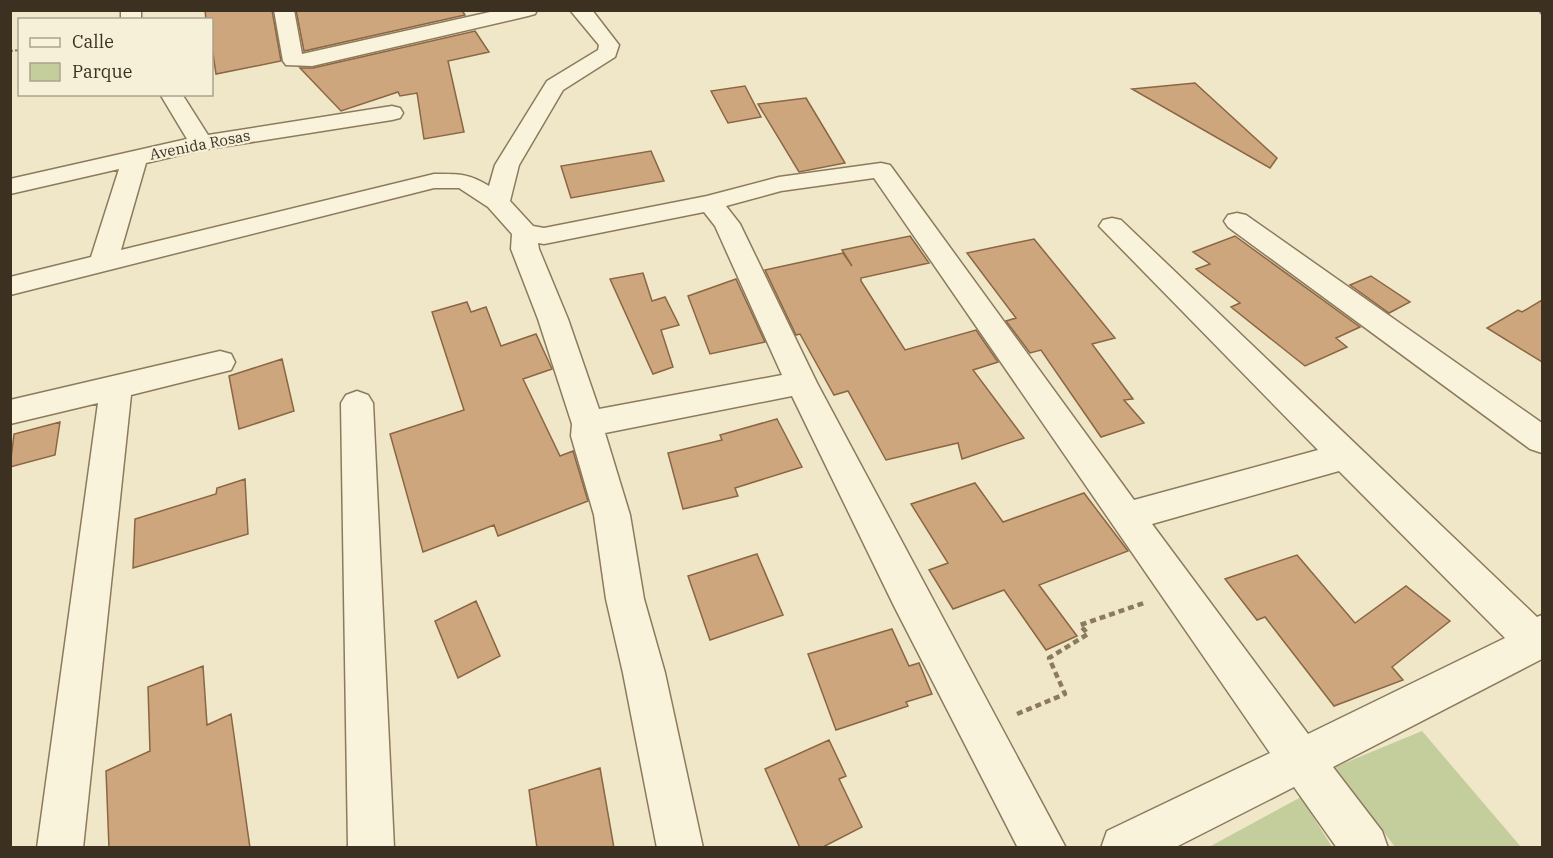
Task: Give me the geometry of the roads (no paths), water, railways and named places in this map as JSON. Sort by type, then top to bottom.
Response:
[{"type":"street","points":[[284,10],[292,61],[312,60],[528,10]]},
{"type":"street","points":[[497,202],[507,165],[555,86],[608,53],[609,45],[585,14],[579,10]]},
{"type":"street","points":[[172,96],[201,143]]},
{"type":"street","name":"Avenida Rosas","points":[[10,187],[201,143],[392,113]]},
{"type":"street","points":[[103,263],[135,158]]},
{"type":"street","points":[[10,286],[434,181],[464,182],[497,202],[525,233],[544,236],[710,203],[779,184],[880,170],[1179,592],[1365,848]]},
{"type":"street","points":[[710,203],[727,224],[801,383],[1043,848]]},
{"type":"street","points":[[1237,221],[1542,440]]},
{"type":"street","points":[[1112,226],[1346,456],[1539,637],[1124,848]]},
{"type":"street","points":[[525,233],[525,249],[553,319],[588,424],[588,436],[612,515],[625,599],[644,673],[680,848]]},
{"type":"street","points":[[10,412],[220,362]]},
{"type":"street","points":[[588,424],[801,383]]},
{"type":"street","points":[[60,848],[116,387]]},
{"type":"street","points":[[357,403],[371,848]]},
{"type":"street","points":[[1126,517],[1346,456]]}]
